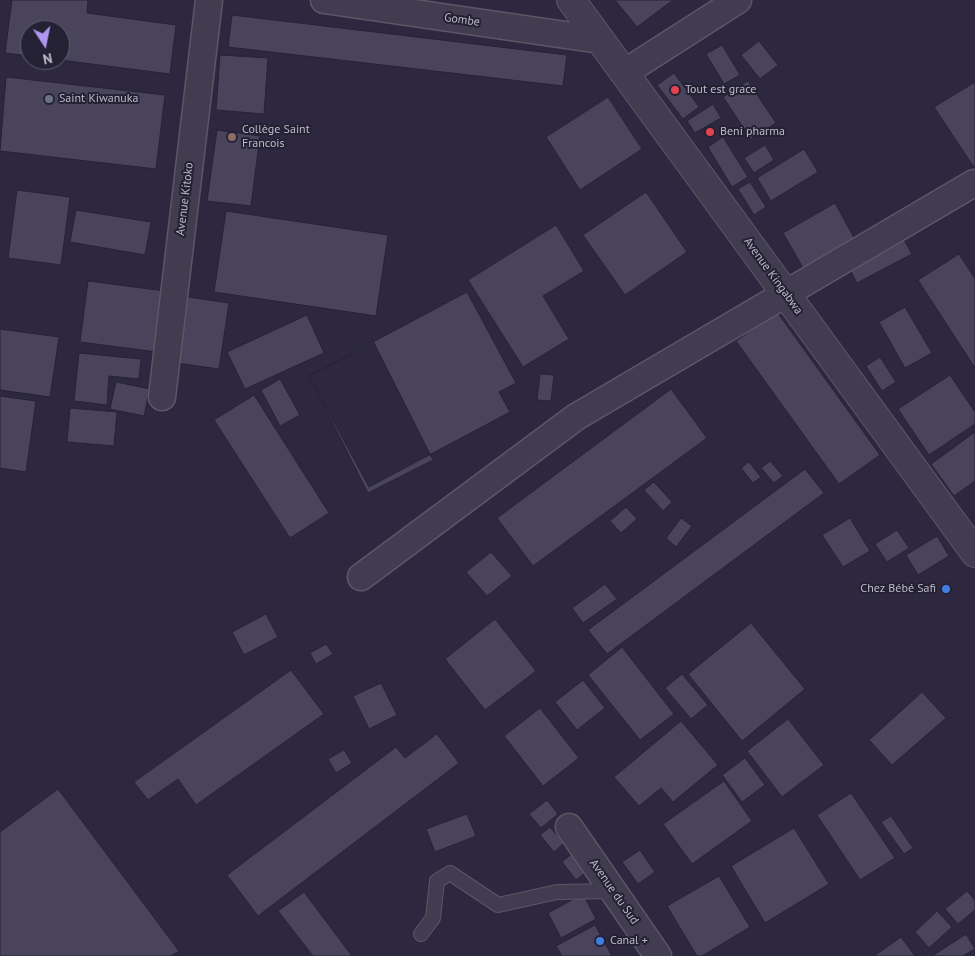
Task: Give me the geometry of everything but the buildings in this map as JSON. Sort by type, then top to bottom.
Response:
[{"type":"street","name":"Avenue Kitoko","points":[[162,397],[209,0]]},
{"type":"street","name":"Gombe","points":[[324,0],[600,40]]},
{"type":"street","name":"Avenue Kingabwa","points":[[571,0],[975,553]]},
{"type":"street","points":[[624,73],[738,0]]},
{"type":"street","points":[[361,577],[576,417],[974,183]]},
{"type":"street","name":"Avenue du Sud","points":[[569,828],[658,956]]},
{"type":"lane","points":[[421,934],[433,918],[436,881],[450,873],[498,905],[558,892],[613,891]]},
{"type":"place","name":"Tout est grace","points":[[675,90]]},
{"type":"place","name":"Saint Kiwanuka","points":[[49,99]]},
{"type":"place","name":"Beni pharma","points":[[710,132]]},
{"type":"place","name":"Collège Saint Francois","points":[[232,137]]},
{"type":"place","name":"Chez Bébé Safi","points":[[946,589]]},
{"type":"place","name":"Canal +","points":[[600,941]]}]
